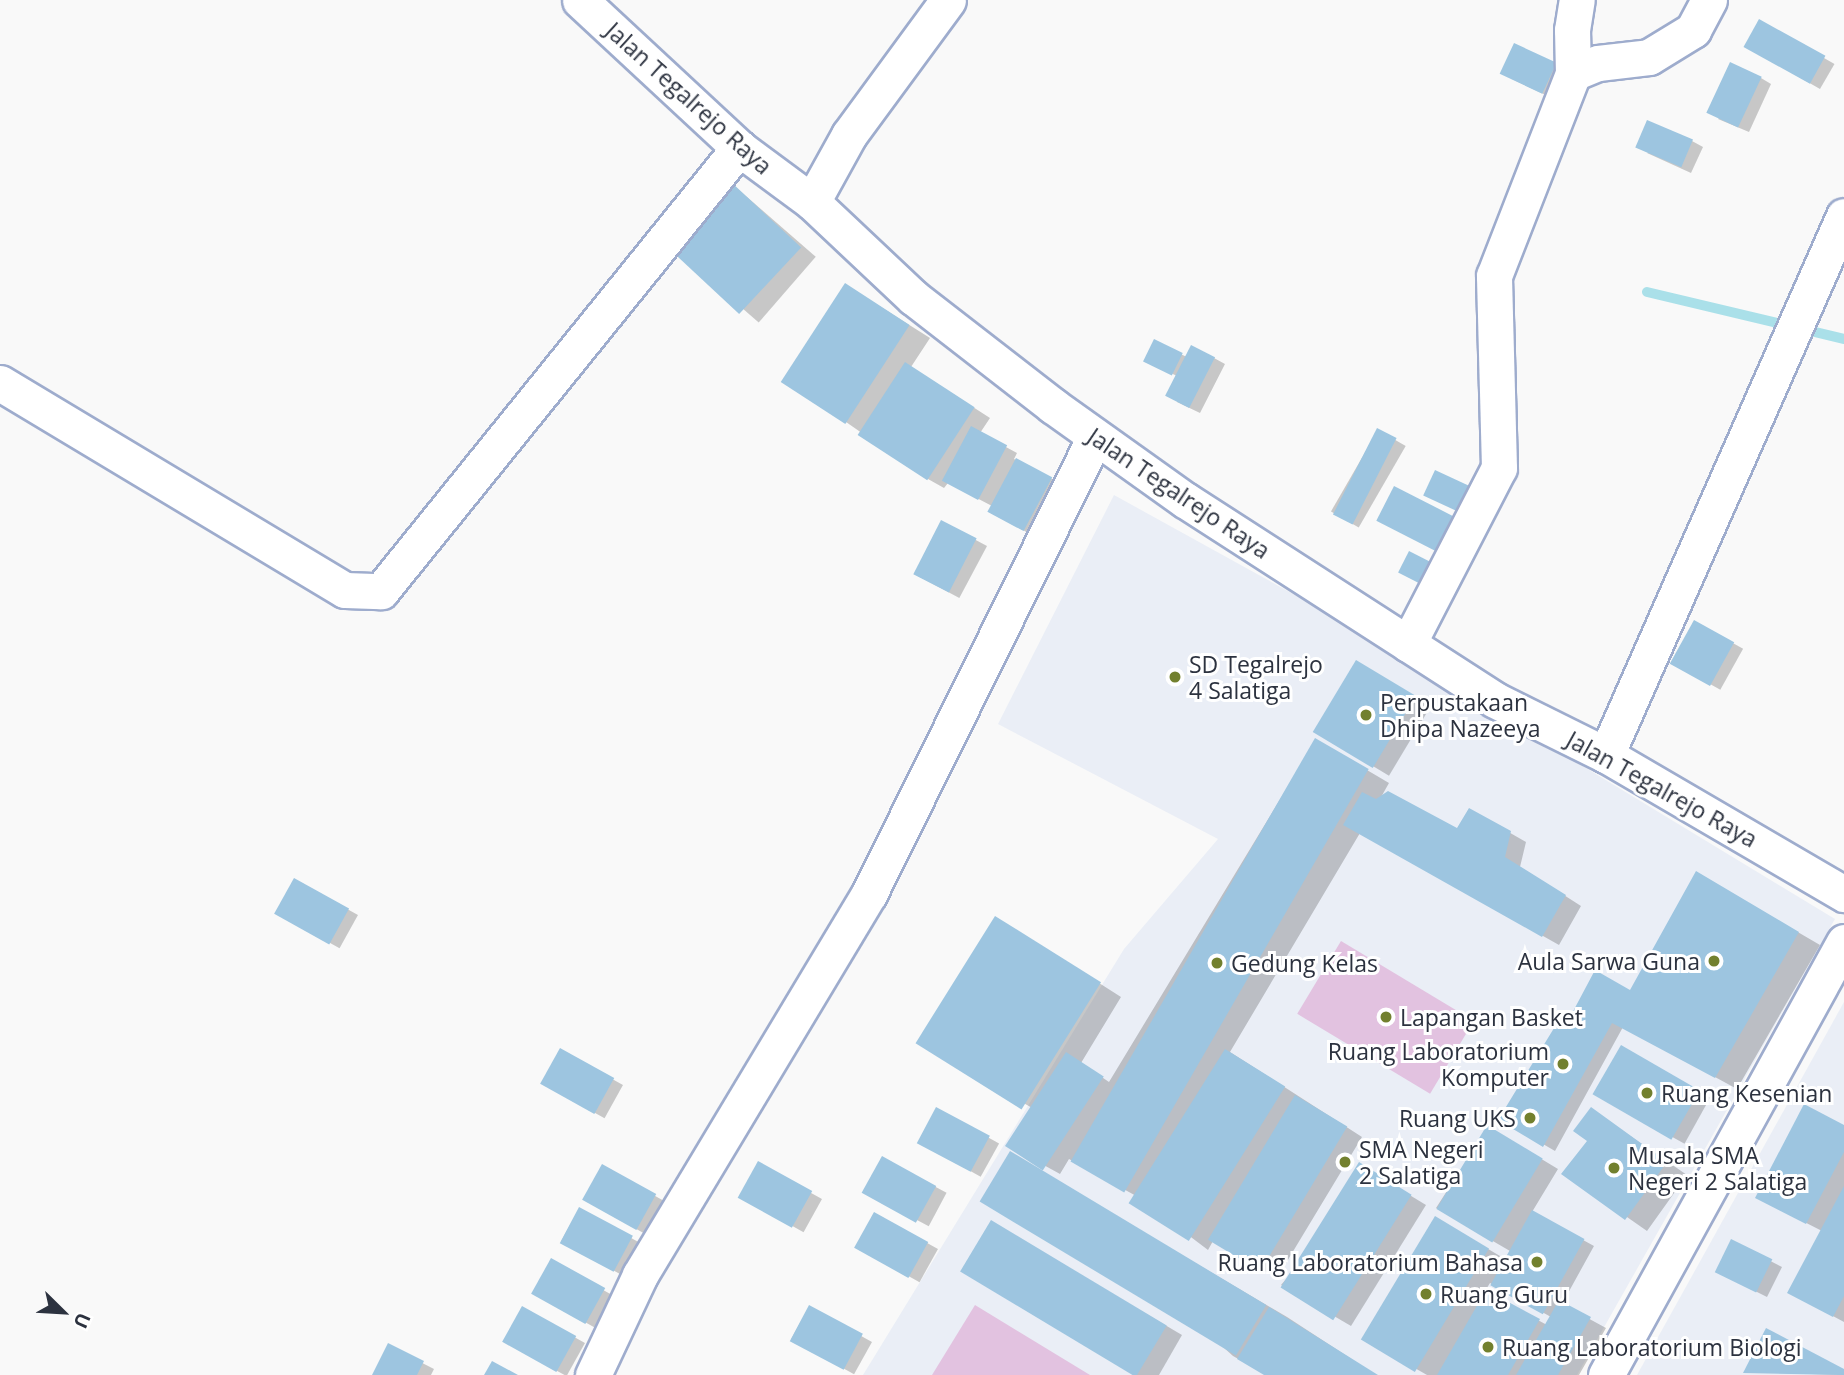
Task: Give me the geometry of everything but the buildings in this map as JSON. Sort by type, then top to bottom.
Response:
[{"type":"street","name":"Jalan Tegalrejo Raya","points":[[580,0],[739,148],[812,202],[914,298],[1185,500],[1495,700],[1606,755],[1844,894]]},
{"type":"street","points":[[812,202],[849,135],[948,0]]},
{"type":"street","points":[[1408,644],[1499,468],[1494,276],[1573,73],[1572,30],[1577,0]]},
{"type":"street","points":[[1573,73],[1598,63],[1649,57],[1693,30],[1709,0]]},
{"type":"street","points":[[0,383],[345,590],[381,591],[739,148]]},
{"type":"street","points":[[1606,755],[1844,216]]},
{"type":"street","points":[[593,1375],[640,1275],[869,894],[1096,436]]},
{"type":"street","points":[[1606,1375],[1844,942]]},
{"type":"shaded area","name":"SMA Negeri 2 Salatiga","points":[[1114,495],[1360,631],[1835,919],[1577,1375],[863,1375],[1124,949],[1218,839],[998,724]]},
{"type":"shaded area","name":"Lapangan Basket","points":[[1341,941],[1474,1021],[1430,1094],[1297,1014]]},
{"type":"shaded area","points":[[1844,1002],[1844,1375],[1637,1375]]},
{"type":"shaded area","points":[[975,1305],[1090,1375],[932,1375]]},
{"type":"waterway","points":[[1647,292],[1844,339]]},
{"type":"place","name":"SD Tegalrejo 4 Salatiga","points":[[1175,677]]},
{"type":"place","name":"Perpustakaan Dhipa Nazeeya","points":[[1366,715]]},
{"type":"place","name":"Aula Sarwa Guna","points":[[1714,961]]},
{"type":"place","name":"Gedung Kelas","points":[[1217,963]]},
{"type":"place","name":"Lapangan Basket","points":[[1386,1017]]},
{"type":"place","name":"Ruang Laboratorium Komputer","points":[[1563,1064]]},
{"type":"place","name":"Ruang Kesenian","points":[[1647,1093]]},
{"type":"place","name":"Ruang UKS","points":[[1530,1118]]},
{"type":"place","name":"SMA Negeri 2 Salatiga","points":[[1345,1162]]},
{"type":"place","name":"Musala SMA Negeri 2 Salatiga","points":[[1614,1168]]},
{"type":"place","name":"Ruang Laboratorium Bahasa","points":[[1537,1262]]},
{"type":"place","name":"Ruang Guru","points":[[1426,1294]]},
{"type":"place","name":"Ruang Laboratorium Biologi","points":[[1488,1347]]}]
